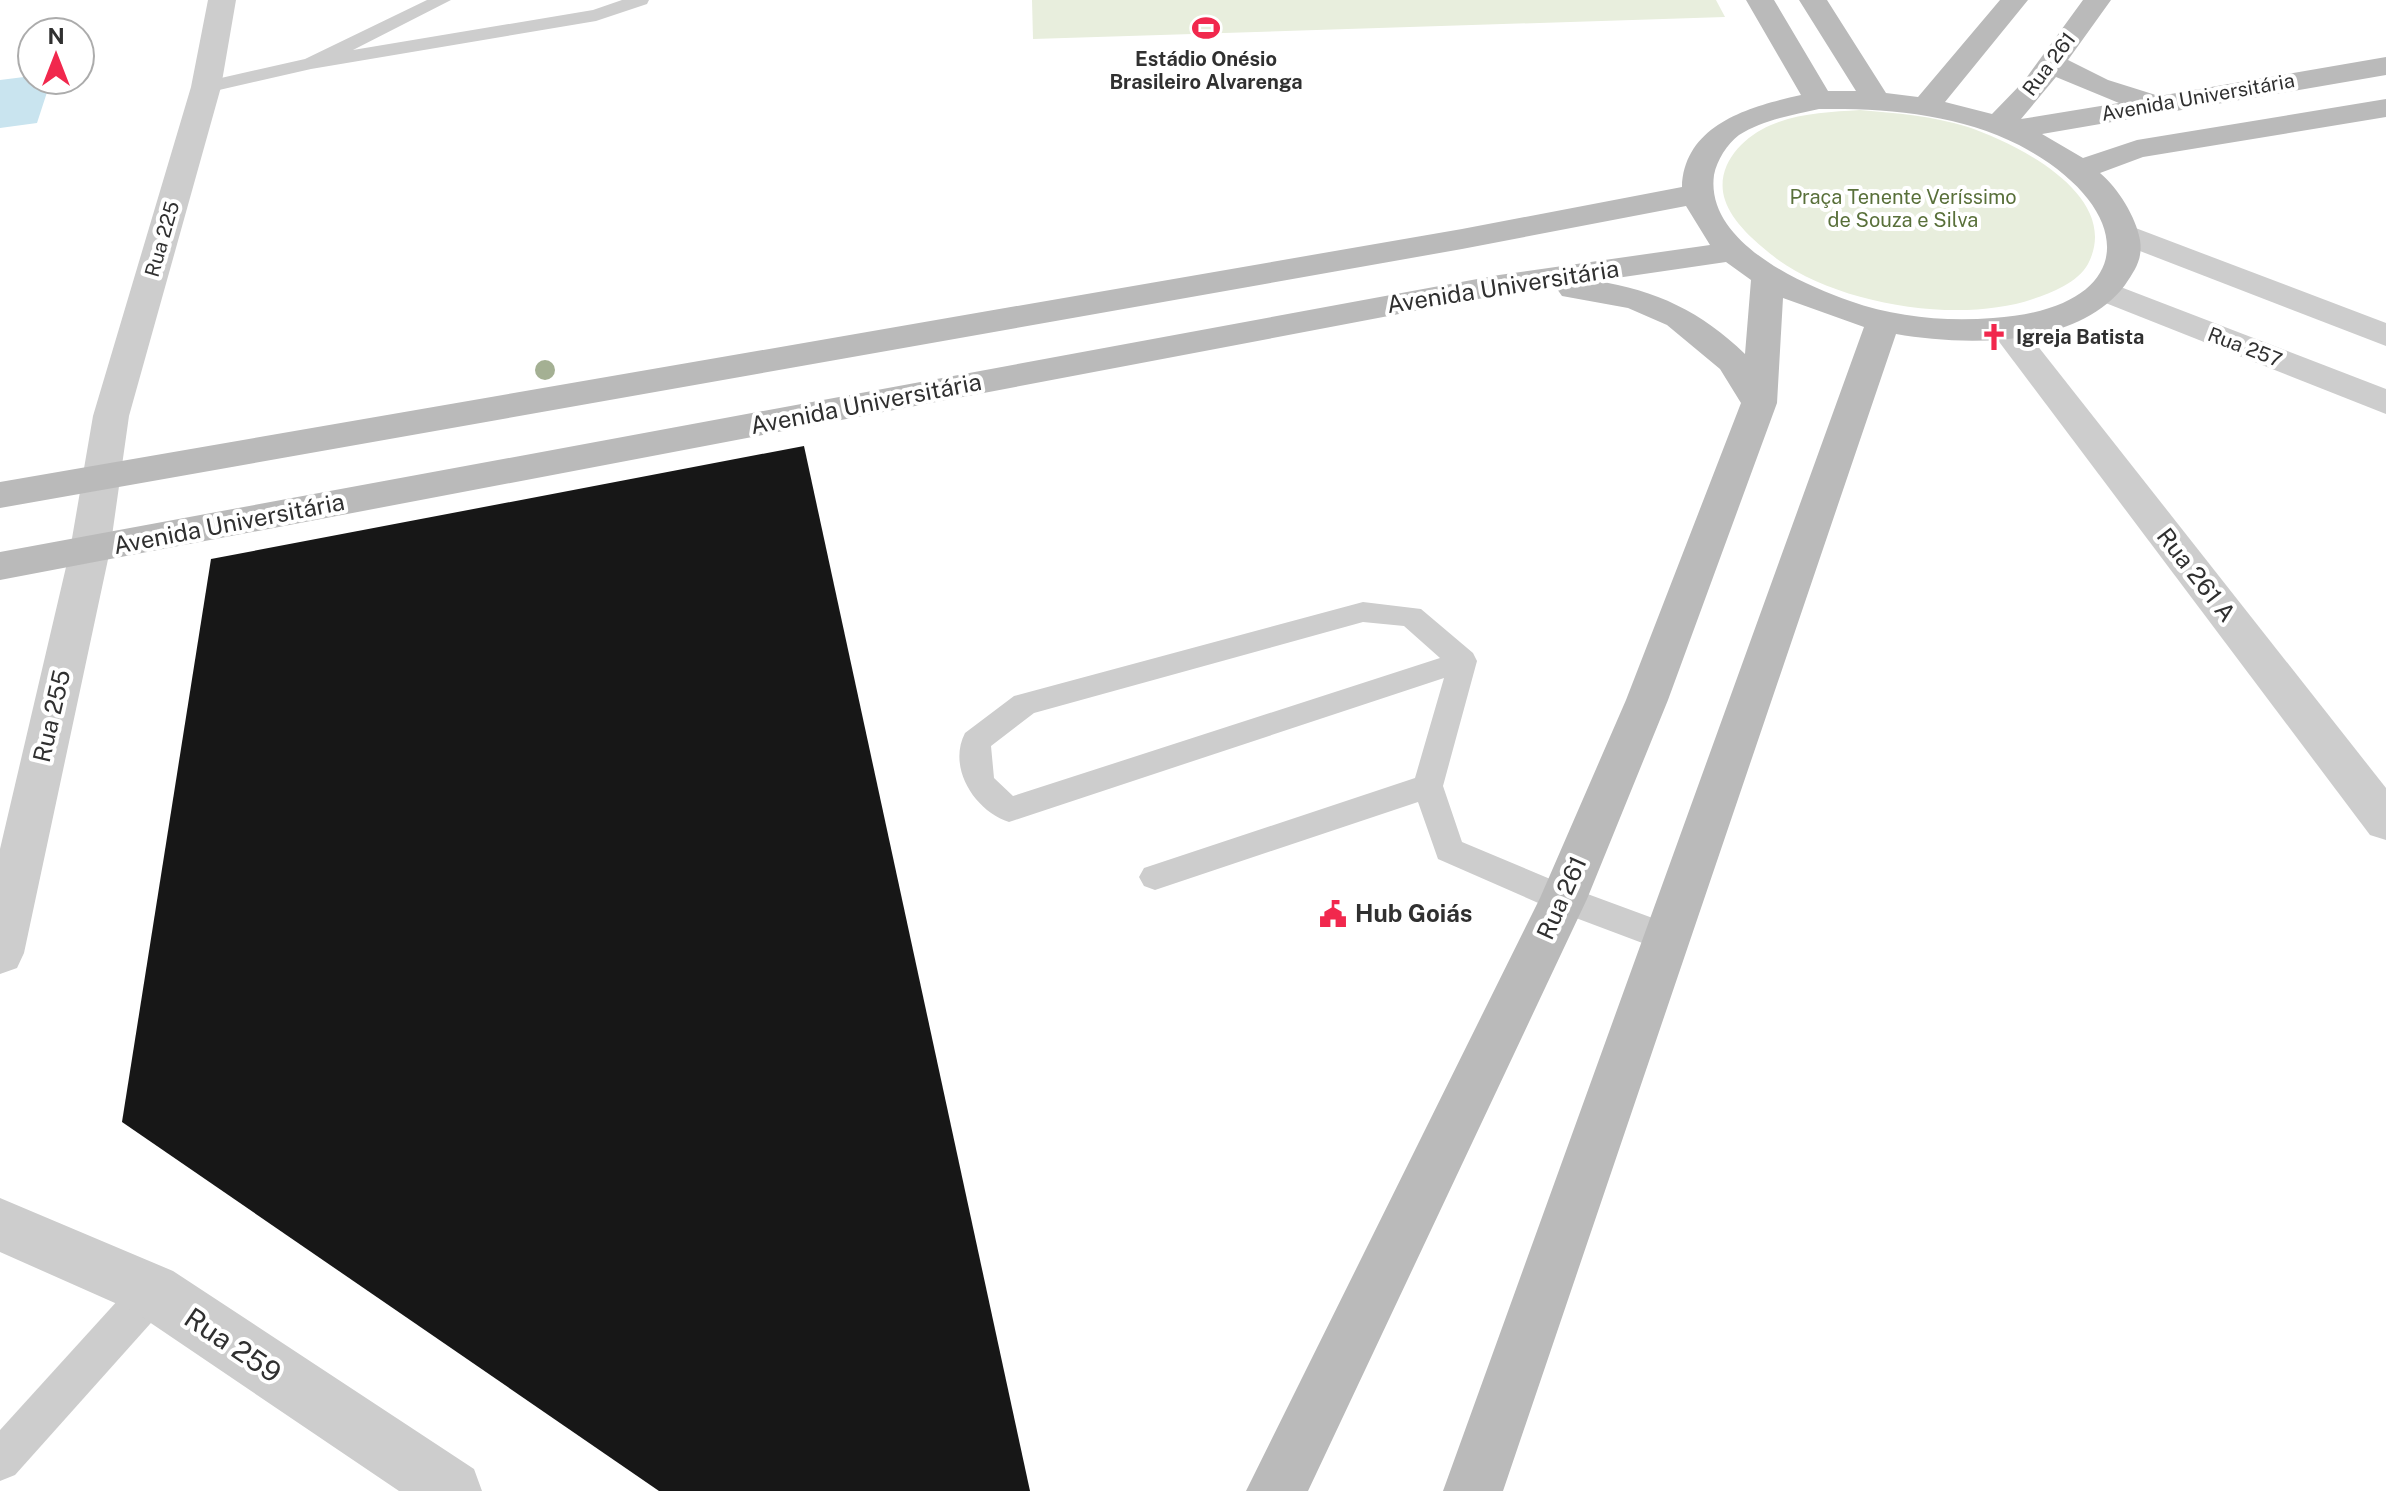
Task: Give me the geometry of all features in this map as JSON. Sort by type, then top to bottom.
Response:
[{"type":"main road","points":[[1760,0],[1819,100]]},
{"type":"main road","points":[[1813,0],[1867,83],[1874,100]]},
{"type":"main road","points":[[1926,106],[2014,0]]},
{"type":"main road","name":"Rua 261","points":[[2004,128],[2097,0]]},
{"type":"main road","points":[[2051,61],[2065,72],[2098,88],[2155,104]]},
{"type":"main road","name":"Avenida Universitária","points":[[2004,128],[2386,66]]},
{"type":"main road","points":[[1819,100],[1874,100],[1926,106],[2004,128],[2047,149],[2079,170],[2109,201],[2125,234],[2123,264],[2105,291],[2081,308],[2047,321],[2006,328],[1946,330],[1883,321],[1846,311],[1751,264],[1709,223],[1697,194],[1701,160],[1725,131],[1765,111],[1819,100]]},
{"type":"main road","name":"Avenida Universitária","points":[[2079,170],[2137,149],[2386,108]]},
{"type":"main road","points":[[0,495],[1447,241],[1697,194]]},
{"type":"main road","name":"Rua 261","points":[[1276,1491],[1563,899],[1647,700],[1759,403],[1751,264]]},
{"type":"main road","name":"Avenida Universitária","points":[[0,566],[1499,285],[1751,264]]},
{"type":"main road","points":[[1499,285],[1612,291],[1653,302],[1695,329],[1734,362],[1759,403]]},
{"type":"main road","points":[[1473,1491],[1883,321]]},
{"type":"street","name":"Rua 225","points":[[102,477],[111,416],[206,87],[222,0]]},
{"type":"street","points":[[2125,234],[2386,335]]},
{"type":"street","name":"Rua 257","points":[[2105,291],[2386,402]]},
{"type":"street","name":"Rua 261 A","points":[[2006,328],[2386,822]]},
{"type":"street","name":"Rua 255","points":[[0,953],[90,550],[102,477]]},
{"type":"street","name":"Rua 259","points":[[0,1225],[153,1291],[452,1491]]},
{"type":"lane","points":[[311,63],[442,0]]},
{"type":"lane","points":[[206,87],[311,63],[596,15],[640,0]]},
{"type":"lane","points":[[1363,612],[1411,616],[1463,661],[1009,810],[982,790],[975,773],[976,741],[1024,704],[1363,612]]},
{"type":"lane","points":[[1463,661],[1428,786],[1449,850],[1563,899],[1665,937]]},
{"type":"lane","points":[[1155,877],[1428,786]]},
{"type":"lane","points":[[0,1460],[153,1291]]},
{"type":"green space","name":"Estádio Onésio Brasileiro Alvarenga","points":[[1032,0],[1716,0],[1725,17],[1033,39]]},
{"type":"green space","name":"Praça Tenente Veríssimo de Souza e Silva","points":[[1860,110],[1914,116],[1968,127],[2013,146],[2060,176],[2079,195],[2091,216],[2095,239],[2084,270],[2064,286],[2033,299],[1971,310],[1937,309],[1901,306],[1833,288],[1777,259],[1747,233],[1729,209],[1723,188],[1727,165],[1741,145],[1771,125],[1826,112]]},
{"type":"water","points":[[16,78],[16,96],[46,96],[37,123],[0,128],[0,80]]},
{"type":"building","points":[[804,446],[1030,1491],[659,1491],[122,1122],[211,559]]},
{"type":"place","name":"Estádio Onésio Brasileiro Alvarenga","points":[[1206,28]]},
{"type":"place","name":"Igreja Batista","points":[[1994,337]]},
{"type":"place","name":"Hub Goiás","points":[[1333,914]]}]
